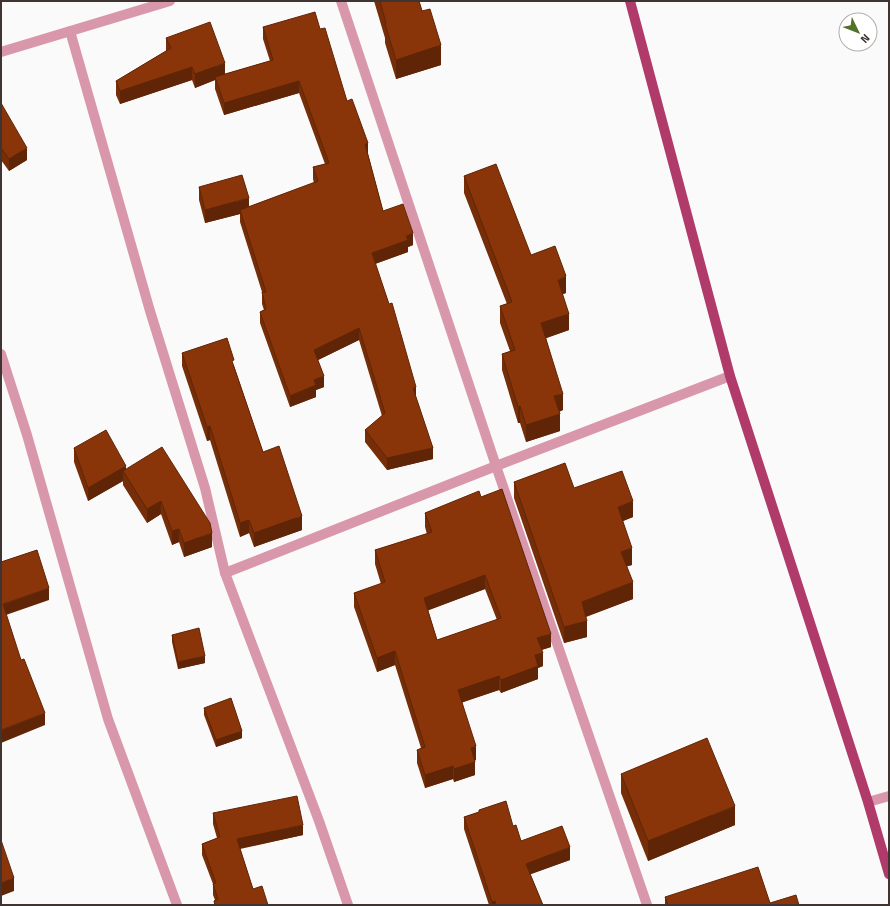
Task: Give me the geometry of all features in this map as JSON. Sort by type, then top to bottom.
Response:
[{"type":"main road","points":[[630,1],[730,376],[868,802],[889,874]]},
{"type":"street","points":[[1,52],[170,1]]},
{"type":"street","points":[[341,1],[496,466],[646,905]]},
{"type":"street","points":[[70,31],[150,312],[205,488],[225,573],[319,821],[348,905]]},
{"type":"street","points":[[1,354],[27,435],[108,719],[177,905]]},
{"type":"street","points":[[225,573],[730,376]]},
{"type":"street","points":[[868,802],[889,796]]},
{"type":"building","points":[[380,1],[419,1],[422,11],[430,9],[441,45],[396,60]]},
{"type":"building","points":[[315,12],[320,29],[325,28],[347,101],[352,99],[368,143],[365,144],[383,211],[403,204],[413,233],[406,236],[408,240],[372,253],[389,304],[392,303],[416,387],[413,388],[433,448],[387,458],[365,430],[385,413],[359,328],[314,350],[324,376],[314,380],[316,385],[290,396],[260,312],[266,309],[262,292],[266,292],[240,210],[318,181],[313,167],[329,163],[299,81],[224,103],[215,77],[273,60],[263,27]]},
{"type":"building","points":[[210,22],[225,63],[195,74],[192,67],[120,91],[116,81],[171,48],[166,38]]},
{"type":"building","points":[[1,103],[27,148],[9,159],[1,148]]},
{"type":"building","points":[[496,164],[531,255],[555,246],[566,276],[558,280],[569,314],[541,323],[563,394],[554,396],[560,414],[526,425],[520,406],[518,407],[502,354],[515,350],[500,306],[512,302],[464,176]]},
{"type":"building","points":[[242,175],[249,198],[205,210],[199,187]]},
{"type":"building","points":[[227,338],[234,360],[232,361],[263,452],[279,446],[302,516],[254,533],[249,520],[240,523],[210,426],[207,427],[182,353]]},
{"type":"building","points":[[106,430],[126,466],[88,488],[74,448]]},
{"type":"building","points":[[162,447],[210,523],[212,533],[184,543],[179,529],[172,531],[161,501],[147,509],[123,471]]},
{"type":"building","points":[[565,463],[574,488],[622,471],[633,501],[618,507],[632,548],[621,552],[633,582],[582,602],[587,621],[564,627],[514,482]]},
{"type":"building","points":[[502,489],[551,634],[537,638],[543,653],[535,655],[538,666],[501,680],[499,676],[458,690],[476,746],[471,748],[475,762],[454,769],[453,766],[425,775],[417,750],[425,747],[395,651],[377,658],[354,593],[385,582],[375,550],[432,532],[425,513],[479,491],[481,497]],"holes":[[[485,575],[501,618],[437,640],[424,598]]]},
{"type":"building","points":[[37,550],[49,588],[3,604],[21,660],[24,659],[45,713],[1,730],[1,562]]},
{"type":"building","points":[[199,628],[205,656],[178,662],[172,635]]},
{"type":"building","points":[[231,698],[242,731],[216,740],[204,708]]},
{"type":"building","points":[[707,738],[735,806],[648,841],[621,774]]},
{"type":"building","points":[[297,796],[303,825],[237,839],[253,889],[262,886],[268,905],[215,905],[214,901],[218,899],[213,884],[216,883],[202,844],[220,837],[213,813]]},
{"type":"building","points":[[506,801],[513,826],[516,825],[521,841],[562,826],[570,847],[526,864],[543,905],[496,905],[495,901],[492,902],[464,817],[479,812],[479,810]]},
{"type":"building","points":[[1,840],[14,878],[1,883]]},
{"type":"building","points":[[758,867],[770,903],[796,895],[799,905],[668,905],[665,897]]}]
